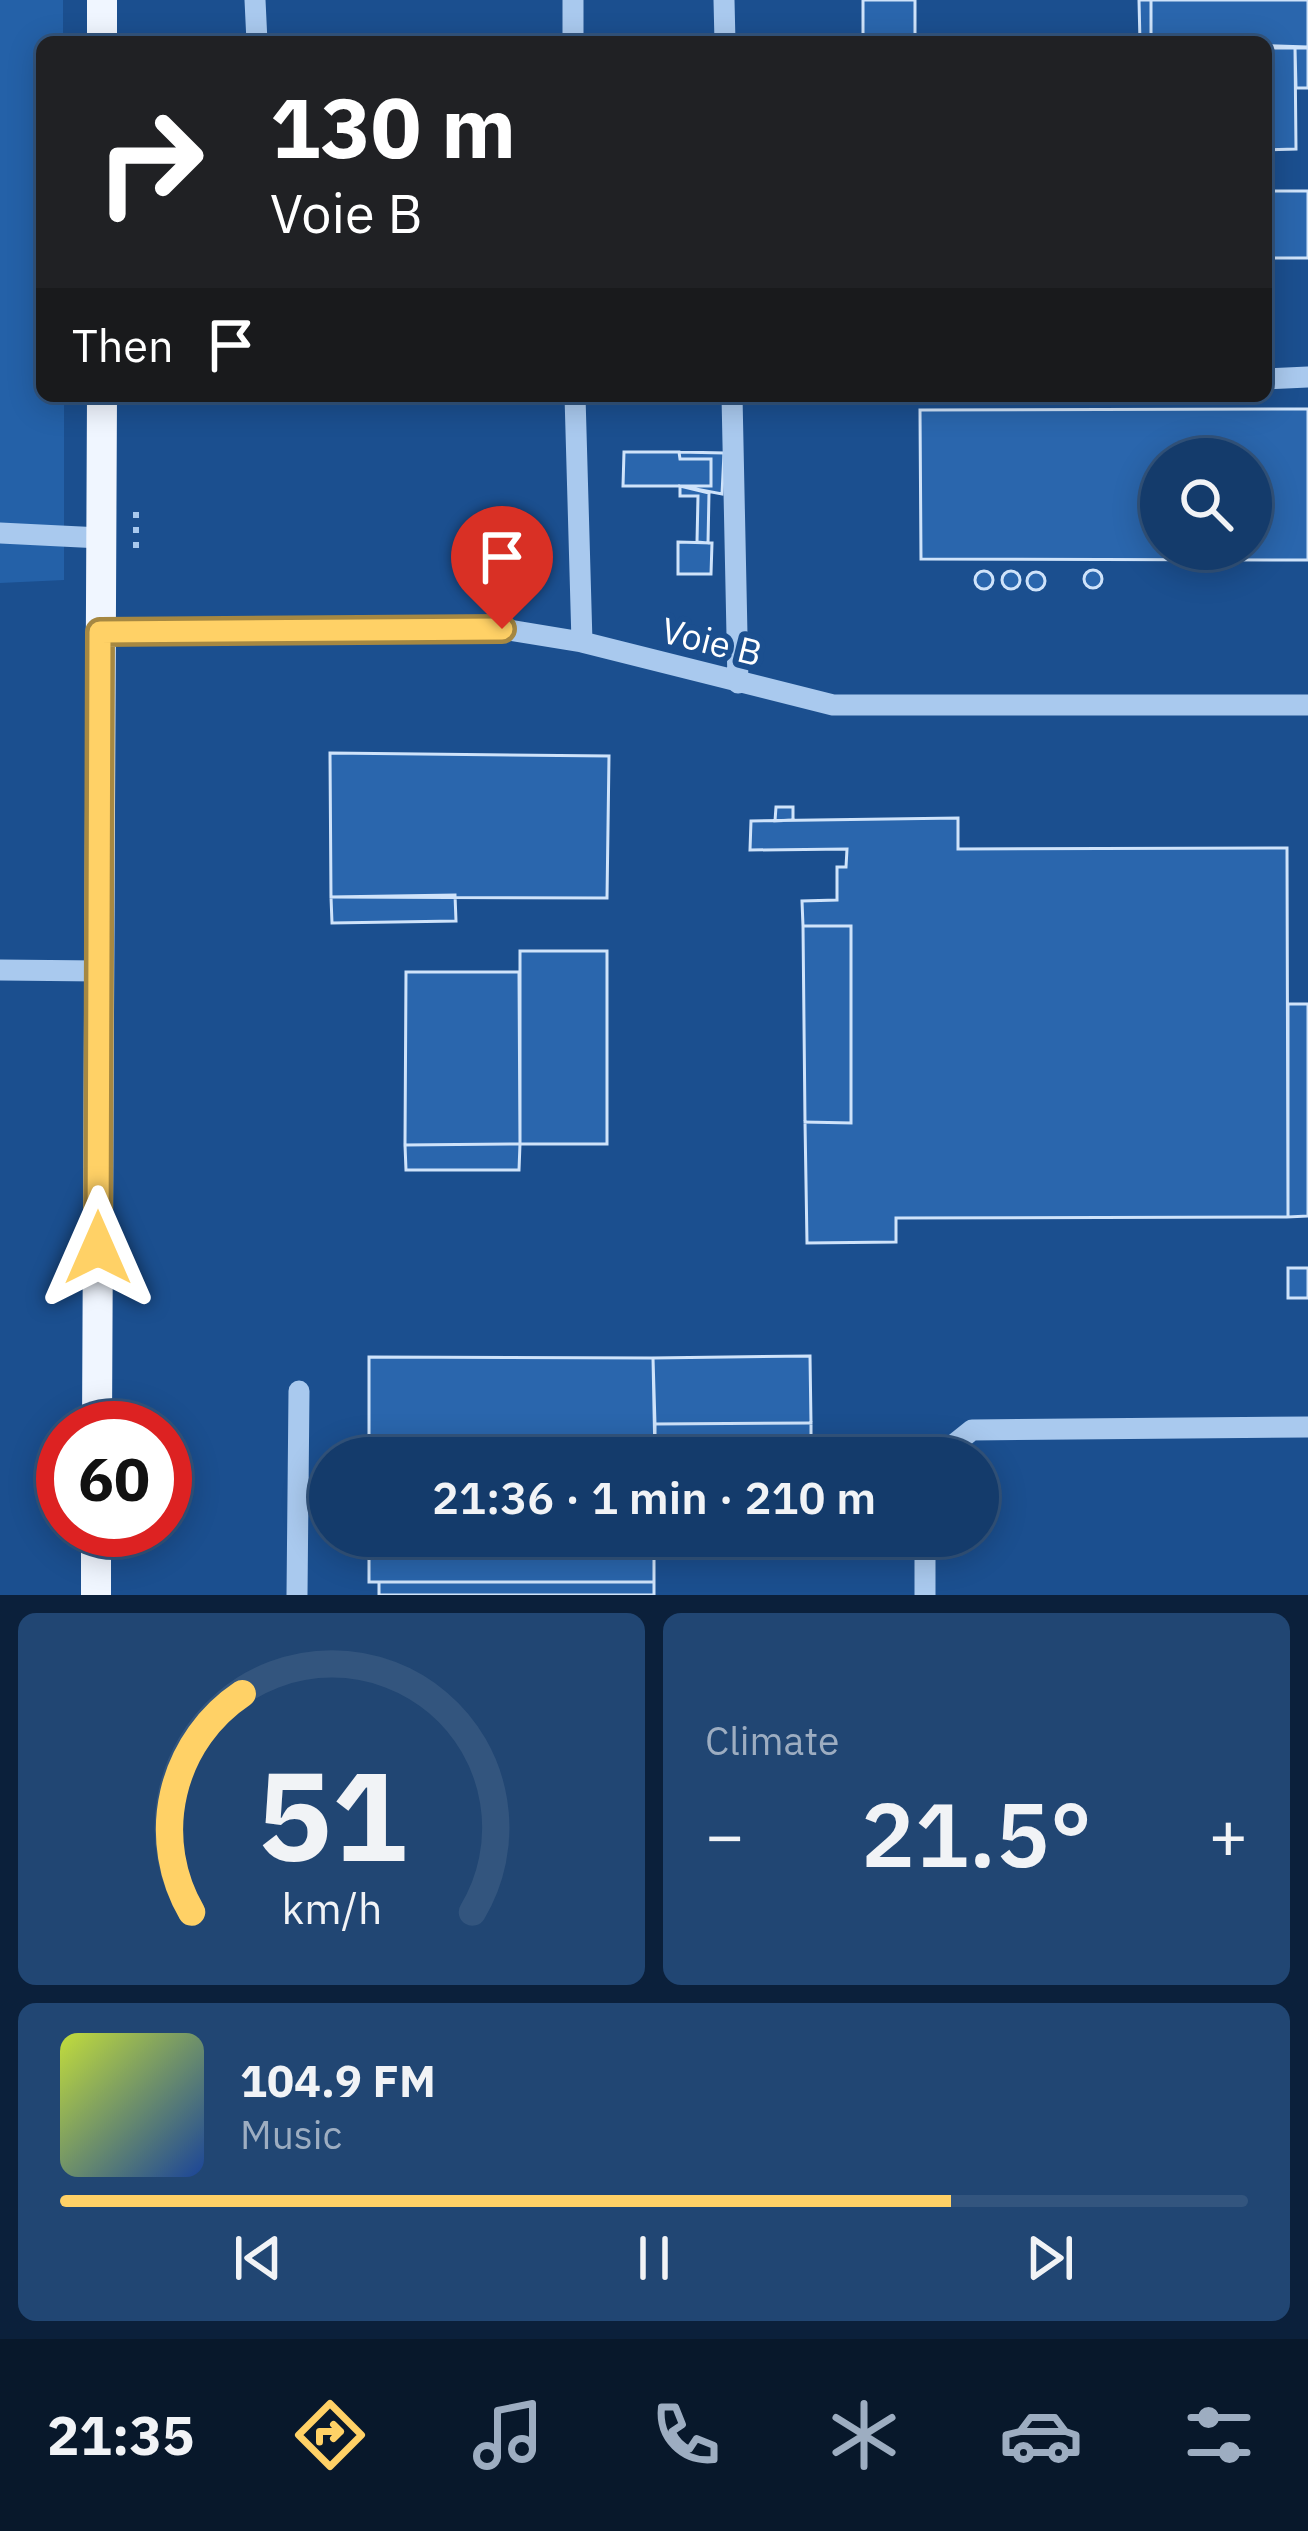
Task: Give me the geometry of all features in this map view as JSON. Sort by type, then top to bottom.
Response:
[{"type":"main road","points":[[102,0],[102,36]]},
{"type":"main road","points":[[97,1401],[102,402]]},
{"type":"main road","points":[[96,1557],[96,1595]]},
{"type":"lane","points":[[255,0],[256,36]]},
{"type":"lane","points":[[573,0],[573,36]]},
{"type":"lane","points":[[724,0],[725,36]]},
{"type":"lane","points":[[1272,379],[1308,377]]},
{"type":"lane","points":[[574,402],[582,641]]},
{"type":"lane","points":[[732,402],[738,683]]},
{"type":"lane","points":[[0,533],[101,538]]},
{"type":"lane","name":"Voie B","points":[[100,632],[502,629],[582,641],[833,705],[1308,705]]},
{"type":"lane","points":[[0,970],[99,971]]},
{"type":"lane","points":[[297,1595],[299,1391]]},
{"type":"lane","points":[[963,1437],[972,1430],[1308,1427]]},
{"type":"lane","points":[[925,1557],[925,1595]]},
{"type":"shaded area","points":[[0,0],[63,0],[63,36],[36,36],[36,402],[64,402],[64,580],[0,583]]},
{"type":"building","points":[[863,0],[915,0],[915,36],[863,36]]},
{"type":"building","points":[[1139,0],[1151,0],[1151,36],[1140,36]]},
{"type":"building","points":[[1151,0],[1308,0],[1308,47],[1272,46],[1272,36],[1151,36]]},
{"type":"building","points":[[1272,48],[1295,48],[1296,149],[1272,150]]},
{"type":"building","points":[[1295,48],[1308,48],[1308,88],[1296,88]]},
{"type":"building","points":[[1272,191],[1308,191],[1308,258],[1272,258]]},
{"type":"building","points":[[1308,409],[1308,560],[1272,560],[1272,438],[1140,438],[1140,560],[921,559],[920,410]]},
{"type":"building","points":[[624,452],[679,452],[680,459],[711,459],[711,486],[623,486]]},
{"type":"building","points":[[679,452],[724,453],[722,494],[680,486],[711,486],[711,459],[680,459]]},
{"type":"building","points":[[680,486],[709,493],[708,543],[697,542],[698,496],[680,496]]},
{"type":"building","points":[[678,542],[712,543],[711,574],[678,574]]},
{"type":"building","points":[[1093,570],[1102,579],[1093,588],[1084,579]]},
{"type":"building","points":[[984,571],[993,580],[984,589],[975,580]]},
{"type":"building","points":[[1011,571],[1020,580],[1011,589],[1002,580]]},
{"type":"building","points":[[1036,572],[1045,581],[1036,590],[1027,581]]},
{"type":"building","points":[[330,753],[609,756],[607,898],[331,897]]},
{"type":"building","points":[[776,807],[793,807],[793,820],[775,821]]},
{"type":"building","points":[[958,818],[958,849],[1287,848],[1288,1217],[896,1218],[896,1242],[807,1243],[805,1122],[851,1123],[851,926],[803,926],[802,901],[837,900],[837,867],[846,867],[847,849],[750,850],[751,821]]},
{"type":"building","points":[[455,895],[456,921],[332,923],[331,897]]},
{"type":"building","points":[[803,926],[851,926],[851,1123],[805,1122]]},
{"type":"building","points":[[520,951],[607,951],[607,1144],[520,1144]]},
{"type":"building","points":[[406,972],[519,972],[520,1144],[405,1145]]},
{"type":"building","points":[[1288,1004],[1308,1004],[1308,1216],[1288,1217]]},
{"type":"building","points":[[520,1144],[519,1170],[406,1170],[405,1145]]},
{"type":"building","points":[[1288,1268],[1308,1268],[1308,1298],[1288,1298]]},
{"type":"building","points":[[810,1356],[811,1423],[655,1424],[653,1358]]},
{"type":"building","points":[[369,1357],[653,1358],[655,1437],[369,1437]]},
{"type":"building","points":[[811,1423],[811,1437],[655,1437],[655,1424]]},
{"type":"building","points":[[369,1557],[654,1557],[654,1582],[369,1582]]},
{"type":"building","points":[[379,1582],[654,1582],[654,1595],[379,1595]]},
{"type":"route","points":[[98,1248],[100,632],[502,629]]}]
